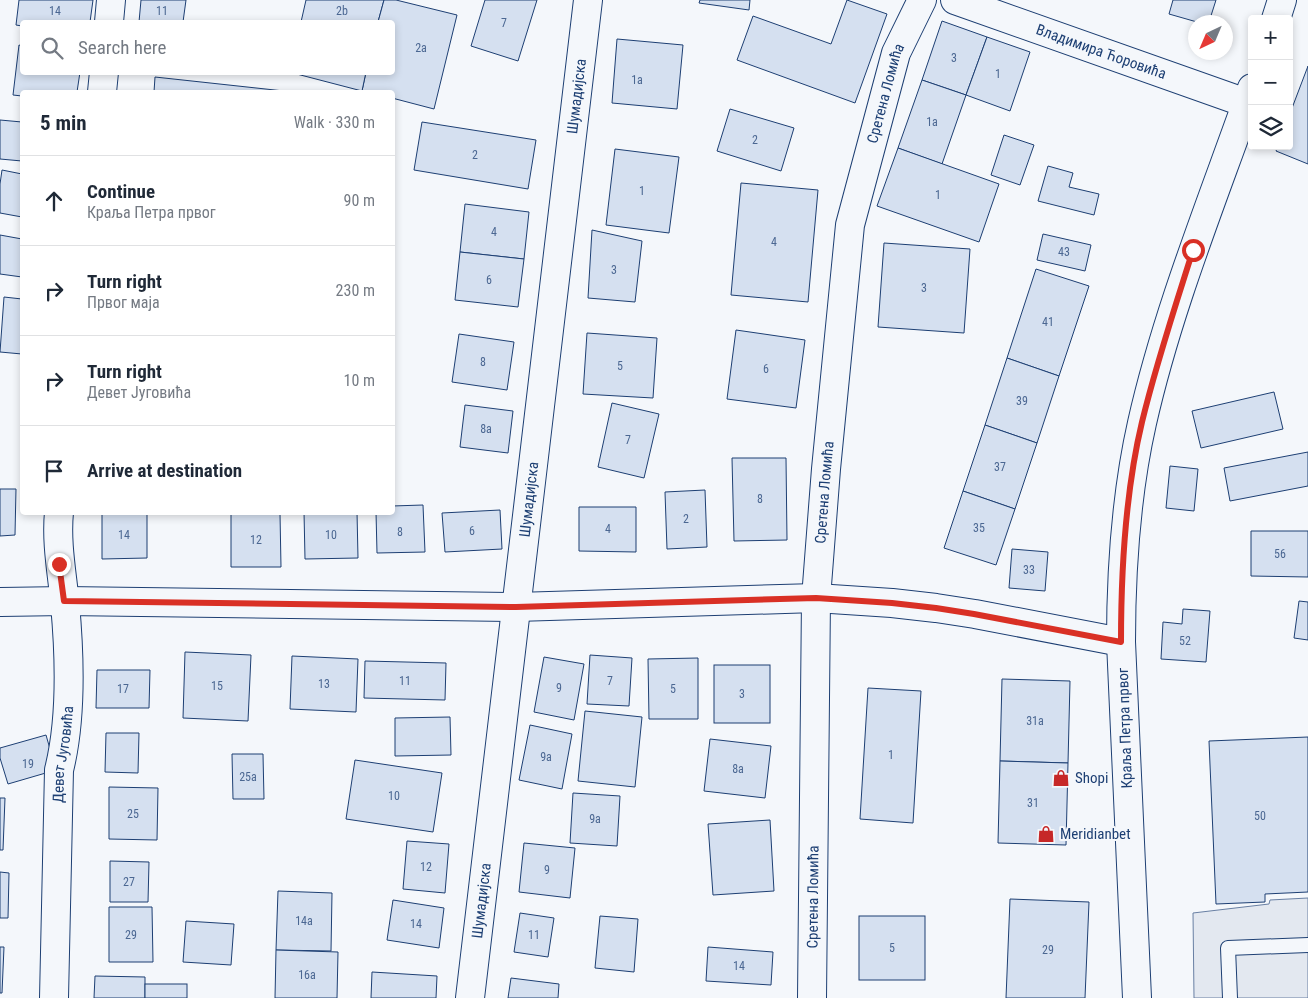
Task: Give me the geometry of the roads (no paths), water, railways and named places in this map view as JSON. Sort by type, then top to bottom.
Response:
[{"type":"street","points":[[109,20],[112,0]]},
{"type":"street","name":"Шумадијска","points":[[470,998],[588,0]]},
{"type":"street","name":"Сретена Ломића","points":[[812,998],[816,598],[826,469],[850,225],[896,53],[922,0]]},
{"type":"street","name":"Владимира Ћоровића","points":[[956,0],[1248,96]]},
{"type":"street","points":[[1277,15],[1282,0]]},
{"type":"street","points":[[102,90],[104,75]]},
{"type":"street","name":"Краља Петра првог","points":[[1138,998],[1121,642],[1121,603],[1132,481],[1142,423],[1164,342],[1193,250],[1248,99]]},
{"type":"street","name":"Девет Југовића","points":[[54,998],[60,770],[66,743],[68,660],[58,538],[59,515]]},
{"type":"street","points":[[0,602],[64,601],[516,607],[816,598],[892,603],[945,610],[1121,642]]},
{"type":"lane","points":[[1230,998],[1228,948],[1308,945]]},
{"type":"place","name":"Shopi","points":[[1061,778]]},
{"type":"place","name":"Meridianbet","points":[[1046,834]]}]
